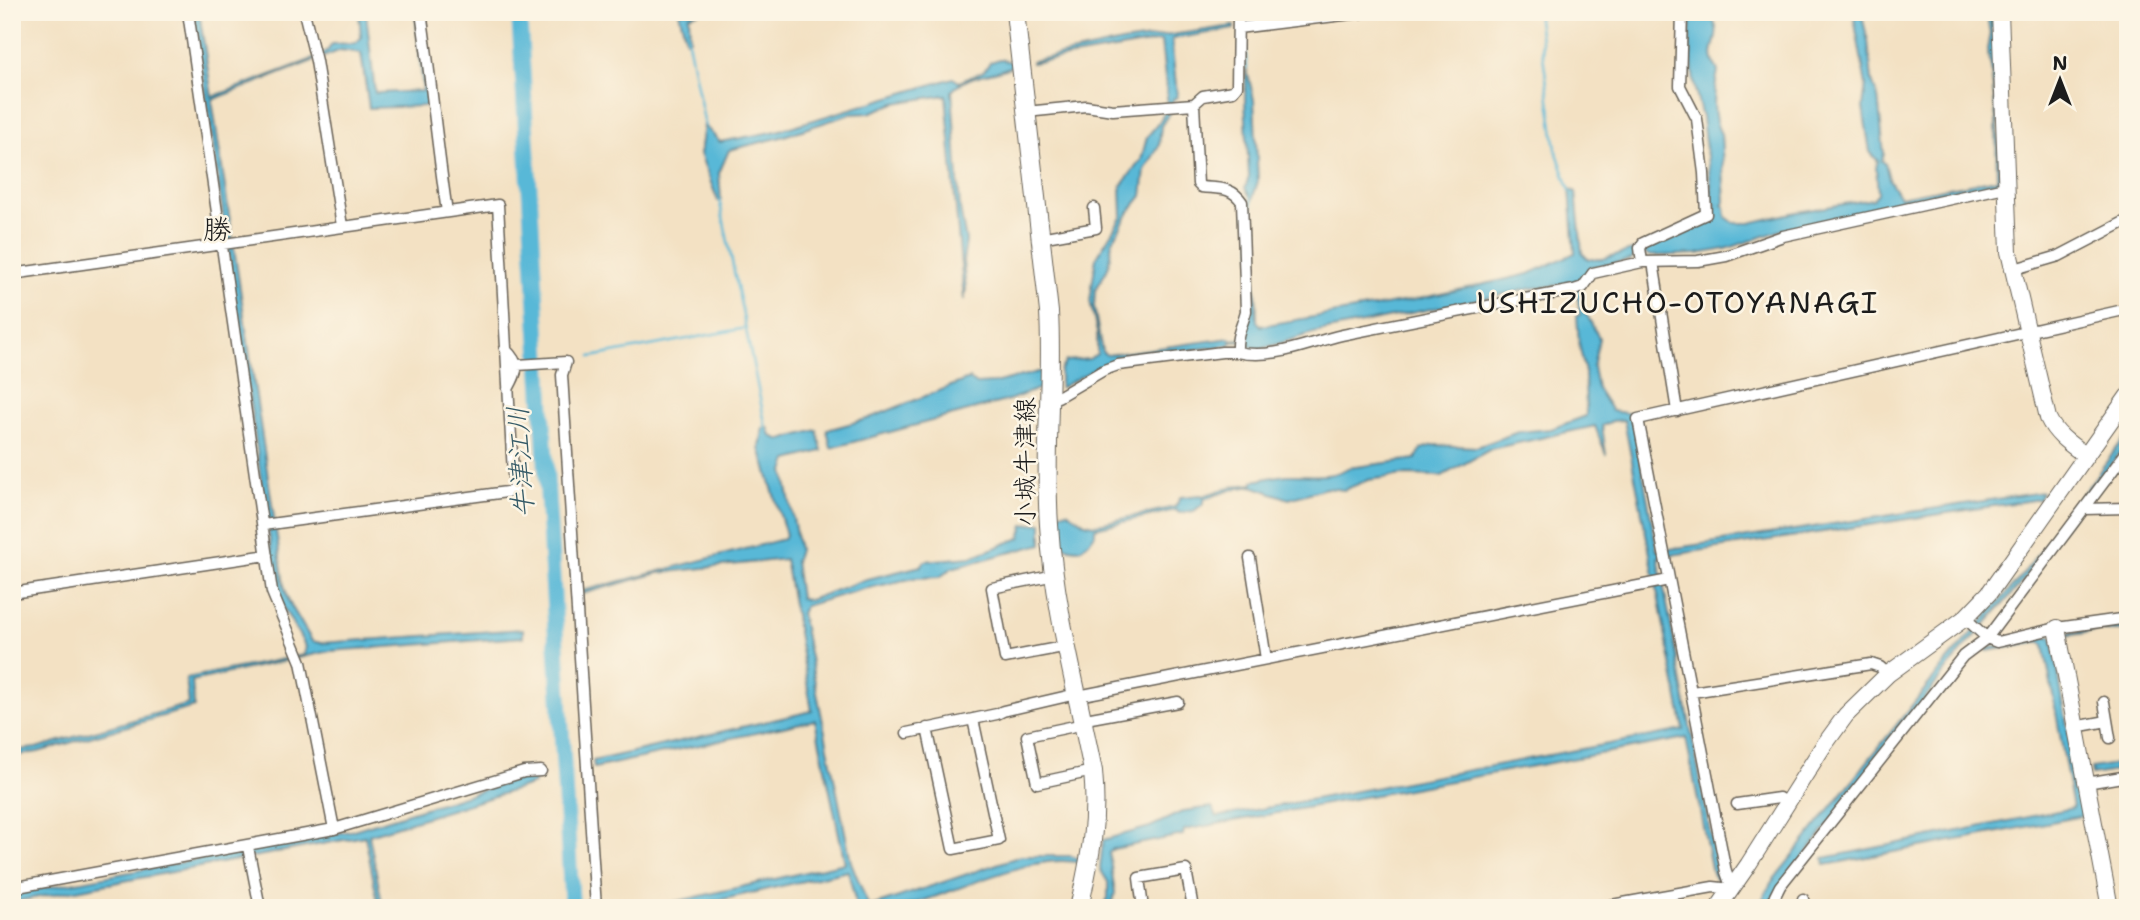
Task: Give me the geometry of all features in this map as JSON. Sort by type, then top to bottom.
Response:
[{"type":"main road","name":"小城牛津線","points":[[1015,12],[1049,312],[1048,499],[1055,575],[1093,771],[1096,802],[1094,842],[1079,908]]},
{"type":"street","points":[[188,12],[272,592],[300,658],[334,829]]},
{"type":"street","points":[[304,12],[315,59],[342,226]]},
{"type":"street","points":[[421,12],[447,212]]},
{"type":"street","points":[[1026,112],[1086,106],[1112,110],[1194,104],[1203,96],[1233,91],[1237,86],[1244,28],[1237,12]]},
{"type":"street","points":[[1244,28],[1368,12]]},
{"type":"street","points":[[1678,411],[1643,243],[1706,214],[1697,119],[1680,86],[1682,12]]},
{"type":"street","points":[[2000,12],[2011,270],[2053,428],[2085,455]]},
{"type":"street","points":[[1050,400],[1118,365],[1222,352],[1237,345],[1246,311],[1242,202],[1236,193],[1228,189],[1201,187],[1198,184],[1194,104]]},
{"type":"street","points":[[1237,345],[1253,355],[1278,353],[1310,342],[1579,288],[1593,273],[1644,257],[1698,261],[1726,256],[1783,236],[2006,187]]},
{"type":"street","points":[[12,274],[498,205],[514,491],[263,525]]},
{"type":"street","points":[[1040,238],[1096,228],[1094,208]]},
{"type":"street","points":[[2011,270],[2059,256],[2128,220]]},
{"type":"street","points":[[1732,889],[1726,872],[1638,419],[2128,309]]},
{"type":"street","points":[[505,349],[517,365],[516,374],[508,389]]},
{"type":"street","points":[[517,365],[566,362],[562,375],[596,908]]},
{"type":"street","points":[[1769,908],[1780,886],[1963,656],[1977,629],[1989,593],[2128,396]]},
{"type":"street","points":[[1718,908],[1846,715],[1888,674],[1977,629],[2084,509],[2128,450]]},
{"type":"street","points":[[2084,509],[2128,509]]},
{"type":"street","points":[[12,593],[267,555]]},
{"type":"street","points":[[1250,558],[1265,659]]},
{"type":"street","points":[[1055,575],[992,588],[1004,658],[1068,646]]},
{"type":"street","points":[[908,733],[1072,695],[1078,696],[1669,580]]},
{"type":"street","points":[[1977,629],[1997,642],[2057,628],[2128,618]]},
{"type":"street","points":[[2057,628],[2110,908]]},
{"type":"street","points":[[1692,692],[1871,664],[1888,674]]},
{"type":"street","points":[[1093,771],[1037,783],[1027,736],[1084,724],[1091,718],[1178,702]]},
{"type":"street","points":[[2104,702],[2110,738]]},
{"type":"street","points":[[927,728],[953,849],[964,847],[999,840],[973,719]]},
{"type":"street","points":[[2075,727],[2107,721]]},
{"type":"street","points":[[12,888],[248,847],[334,829],[524,772],[541,771]]},
{"type":"street","points":[[2086,783],[2128,776]]},
{"type":"street","points":[[1737,804],[1779,799],[1786,803]]},
{"type":"street","points":[[248,847],[260,908]]},
{"type":"street","points":[[1143,908],[1139,878],[1186,870],[1193,908]]},
{"type":"street","points":[[1595,908],[1713,887],[1732,889]]},
{"type":"water","points":[[194,12],[199,12],[212,97],[318,57],[332,44],[355,43],[361,38],[359,12],[366,12],[375,93],[423,91],[415,12],[418,12],[429,99],[425,106],[369,108],[361,53],[341,50],[212,100],[284,585],[289,602],[312,641],[321,643],[523,629],[523,637],[330,651],[192,681],[194,707],[38,752],[12,756],[12,751],[36,748],[189,704],[186,678],[304,655],[306,647],[282,605],[277,589]]},
{"type":"water","points":[[679,12],[700,12],[689,16],[690,39],[686,40]]},
{"type":"water","points":[[1691,12],[1708,12],[1716,27],[1712,57],[1718,71],[1714,103],[1721,134],[1725,202],[1722,205],[1725,207],[1726,217],[1734,223],[1750,223],[1873,199],[1878,193],[1878,161],[1870,152],[1863,107],[1866,85],[1853,12],[1861,12],[1868,41],[1872,81],[1878,97],[1884,154],[1882,161],[1900,197],[1997,179],[1996,119],[1987,50],[1990,33],[1986,12],[1992,12],[1996,49],[1994,92],[1998,117],[2000,182],[1782,230],[1726,249],[1698,254],[1650,256],[1645,253],[1635,255],[1631,260],[1590,267],[1580,283],[1585,315],[1599,338],[1593,367],[1597,388],[1612,411],[1632,414],[1657,551],[2042,492],[2039,499],[1658,557],[1719,879],[1716,880],[1712,873],[1686,738],[1184,830],[1183,835],[1113,849],[1109,853],[1115,893],[1111,908],[1102,908],[1108,898],[1108,882],[1100,869],[1103,840],[1150,827],[1184,811],[1212,807],[1217,817],[1684,730],[1624,420],[1612,421],[1602,426],[1606,455],[1595,426],[1491,449],[1442,476],[1403,475],[1368,480],[1344,490],[1326,488],[1289,499],[1252,486],[1234,489],[1204,499],[1204,503],[1194,511],[1179,513],[1176,510],[1095,528],[1095,534],[1080,548],[1059,545],[1058,514],[1067,511],[1085,523],[1094,525],[1175,507],[1181,497],[1203,496],[1234,486],[1253,484],[1253,481],[1287,475],[1333,474],[1348,468],[1416,459],[1421,449],[1433,445],[1477,447],[1518,432],[1551,429],[1586,416],[1585,373],[1579,343],[1577,316],[1580,315],[1576,283],[1534,288],[1313,333],[1261,349],[1248,346],[1242,341],[1231,342],[1230,345],[1123,358],[1107,362],[1060,388],[1060,371],[1066,361],[1089,359],[1097,354],[1097,333],[1090,301],[1096,258],[1122,216],[1121,186],[1141,160],[1147,137],[1168,106],[1161,41],[1032,61],[1122,42],[1234,26],[1234,29],[1172,39],[1177,97],[1173,99],[1170,112],[1161,126],[1159,146],[1145,170],[1142,196],[1129,212],[1112,242],[1108,268],[1095,291],[1094,306],[1102,352],[1107,355],[1230,338],[1241,339],[1251,316],[1253,290],[1256,289],[1257,321],[1261,326],[1414,300],[1529,274],[1575,253],[1570,189],[1576,192],[1582,253],[1588,259],[1602,259],[1632,250],[1645,250],[1646,247],[1711,217],[1716,205],[1713,202],[1702,118],[1694,85],[1690,42]]},
{"type":"water","points":[[1000,59],[1011,62],[1012,66],[965,81],[952,91],[960,209],[966,241],[963,261],[966,289],[964,300],[946,95],[895,103],[869,113],[850,114],[778,138],[729,150],[719,173],[721,200],[718,201],[700,154],[704,125],[720,142],[777,131],[953,78],[959,82],[984,71],[990,62]]},
{"type":"water","points":[[1246,66],[1254,100],[1258,181],[1252,200],[1245,188],[1249,177]]},
{"type":"water","points":[[1042,371],[1041,388],[1009,400],[831,448],[827,430],[867,419],[969,379],[976,384],[994,383]]},
{"type":"water","points":[[768,427],[771,436],[781,440],[817,430],[822,451],[788,460],[784,471],[799,550],[795,561],[800,599],[809,600],[867,579],[921,566],[925,561],[971,557],[1020,538],[1024,525],[1042,523],[1042,544],[952,568],[940,577],[915,578],[859,590],[805,606],[801,613],[851,862],[869,907],[1021,856],[1071,856],[1080,859],[1080,863],[1038,863],[896,908],[857,908],[848,871],[684,908],[648,908],[845,863],[815,720],[594,768],[593,761],[812,711],[785,559],[659,573],[582,594],[582,591],[784,539],[786,535],[760,448],[763,428]]},
{"type":"water","points":[[2128,433],[2128,442],[2023,581],[1950,665],[1765,908],[1758,908],[1771,883],[1948,660],[2020,578]]},
{"type":"water","points":[[2128,625],[2128,631],[2097,631],[2066,636],[2068,633]]},
{"type":"water","points":[[2052,636],[2075,773],[2078,773],[2076,777],[2083,816],[1825,865],[1824,858],[2073,808],[2044,645],[2040,642],[1987,651],[1987,648]]},
{"type":"water","points":[[2128,762],[2128,769],[2092,775],[2091,768]]},
{"type":"water","points":[[534,778],[534,784],[369,835],[383,908],[379,908],[365,836],[12,902],[12,894],[350,831],[519,779]]},
{"type":"waterway","name":"牛津江川","points":[[519,12],[572,908]]},
{"type":"waterway","points":[[1244,12],[1245,23]]},
{"type":"waterway","points":[[1537,12],[1556,150],[1570,191]]},
{"type":"waterway","points":[[1245,30],[1247,68]]},
{"type":"waterway","points":[[687,36],[705,126]]},
{"type":"waterway","points":[[1251,196],[1254,291]]},
{"type":"waterway","points":[[719,198],[766,428]]},
{"type":"waterway","points":[[591,357],[746,328]]},
{"type":"district","name":"勝","points":[[217,229]]},
{"type":"district","name":"USHIZUCHO-OTOYANAGI","points":[[1678,302]]}]
